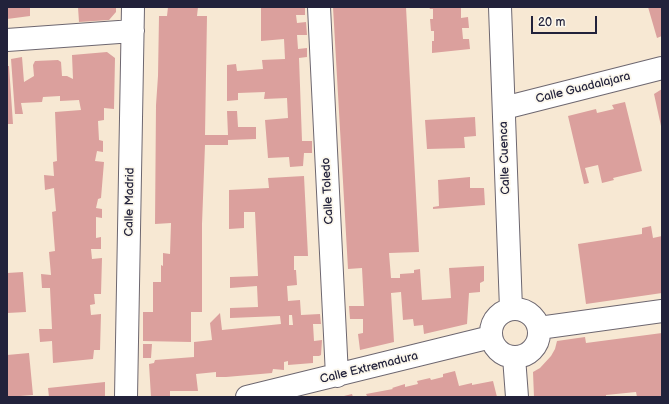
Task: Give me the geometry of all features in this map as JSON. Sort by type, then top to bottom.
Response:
[{"type":"street","name":"Calle Madrid","points":[[126,397],[133,7]]},
{"type":"street","name":"Calle Toledo","points":[[319,7],[338,376]]},
{"type":"street","name":"Calle Cuenca","points":[[500,7],[511,309]]},
{"type":"street","points":[[7,40],[133,31]]},
{"type":"street","name":"Calle Guadalajara","points":[[504,108],[662,68]]},
{"type":"street","points":[[511,309],[526,311],[532,315],[539,328],[538,342],[534,349],[528,354],[522,356],[514,357],[499,351],[494,345],[491,337],[493,322],[504,311],[511,309]]},
{"type":"street","points":[[539,328],[662,311]]},
{"type":"street","name":"Calle Extremadura","points":[[247,397],[338,376],[491,337]]},
{"type":"street","points":[[514,357],[517,397]]},
{"type":"building","points":[[7,7],[30,7],[30,16],[7,19]]},
{"type":"building","points":[[78,7],[116,7],[116,12],[109,20],[79,22]]},
{"type":"building","points":[[168,7],[198,7],[197,16],[207,16],[205,135],[228,135],[227,111],[237,111],[238,127],[256,127],[256,139],[228,140],[228,145],[205,145],[202,224],[202,312],[191,312],[191,342],[143,341],[143,312],[153,312],[153,282],[161,282],[163,253],[170,254],[171,223],[155,224],[156,105],[159,16],[167,16]]},
{"type":"building","points":[[261,7],[305,7],[305,15],[296,15],[297,23],[306,22],[307,35],[297,35],[298,49],[307,48],[307,57],[299,58],[302,141],[312,141],[312,153],[304,153],[303,166],[290,167],[289,157],[268,158],[265,120],[288,118],[287,98],[264,99],[265,92],[238,93],[238,100],[227,101],[227,65],[236,64],[237,71],[263,69],[262,60],[285,59],[284,39],[261,41]]},
{"type":"building","points":[[333,7],[406,7],[419,252],[389,253],[391,278],[400,278],[400,274],[414,273],[414,270],[420,269],[422,300],[451,298],[449,268],[484,266],[484,281],[480,283],[480,292],[469,293],[467,324],[424,334],[423,325],[414,326],[413,319],[403,320],[401,292],[391,293],[394,342],[360,350],[358,334],[363,333],[363,319],[350,319],[349,306],[364,306],[362,268],[348,269]]},
{"type":"building","points":[[429,7],[461,7],[461,18],[468,17],[469,28],[462,28],[463,39],[469,39],[470,49],[432,53],[434,31],[431,31],[430,19],[433,19],[433,9],[430,9]]},
{"type":"building","points":[[648,7],[662,7],[662,36],[657,38]]},
{"type":"building","points":[[107,52],[115,58],[114,109],[104,108],[104,120],[98,121],[99,140],[103,141],[103,152],[97,151],[95,161],[104,162],[101,198],[98,199],[96,208],[102,209],[102,218],[96,217],[96,238],[101,237],[101,249],[91,249],[92,259],[102,258],[101,294],[94,294],[95,304],[90,305],[91,315],[101,314],[100,350],[94,350],[93,359],[53,363],[52,341],[40,342],[39,329],[52,329],[50,288],[42,288],[41,274],[51,275],[49,252],[55,251],[52,212],[56,211],[54,188],[45,190],[44,175],[54,176],[53,162],[57,161],[55,112],[81,110],[79,100],[60,101],[60,96],[43,97],[42,102],[21,103],[23,114],[15,114],[11,59],[22,57],[24,82],[34,76],[33,65],[35,61],[58,60],[61,62],[62,76],[67,76],[73,79],[72,55]]},
{"type":"building","points":[[7,66],[9,66],[13,124],[7,124]]},
{"type":"building","points":[[662,89],[662,126],[661,126],[654,94]]},
{"type":"building","points":[[625,102],[642,171],[613,178],[614,180],[602,183],[598,165],[585,168],[589,183],[584,184],[568,116],[596,109],[597,113],[614,109],[612,105]]},
{"type":"building","points":[[475,117],[476,136],[464,137],[465,148],[427,149],[425,120]]},
{"type":"building","points":[[304,176],[308,256],[294,256],[294,270],[296,270],[297,285],[287,286],[288,301],[300,300],[301,315],[320,314],[321,324],[313,324],[314,341],[322,340],[321,355],[313,356],[313,363],[288,365],[288,361],[284,362],[284,370],[273,369],[272,373],[226,377],[216,377],[216,372],[196,374],[198,391],[170,391],[170,397],[151,397],[149,364],[154,363],[155,360],[194,357],[194,342],[212,340],[210,323],[220,313],[222,330],[281,324],[280,316],[230,318],[230,308],[258,307],[257,286],[230,288],[230,277],[258,276],[255,212],[244,212],[244,228],[229,229],[229,190],[269,188],[268,178]],"holes":[[[289,315],[292,315],[293,325],[289,325]]]},
{"type":"building","points":[[470,177],[470,188],[484,188],[485,205],[433,209],[433,207],[439,206],[438,180]]},
{"type":"building","points":[[651,226],[653,238],[662,236],[662,293],[586,304],[578,244],[642,234],[642,228]]},
{"type":"building","points":[[23,272],[26,312],[7,313],[7,273]]},
{"type":"building","points":[[662,333],[662,397],[637,397],[636,392],[606,395],[606,397],[534,397],[533,372],[540,368],[551,356],[557,341],[585,337],[586,343]]},
{"type":"building","points":[[143,344],[152,344],[151,358],[143,358]]},
{"type":"building","points":[[29,353],[33,395],[7,397],[7,355]]},
{"type":"building","points":[[455,371],[459,386],[493,381],[497,397],[363,397],[367,396],[366,394],[393,389],[392,388],[405,384],[405,387],[418,384],[417,381],[443,377],[443,374]]},
{"type":"building","points":[[105,382],[105,397],[49,397],[48,388]]},
{"type":"building","points":[[352,394],[353,397],[344,397],[344,396]]}]
